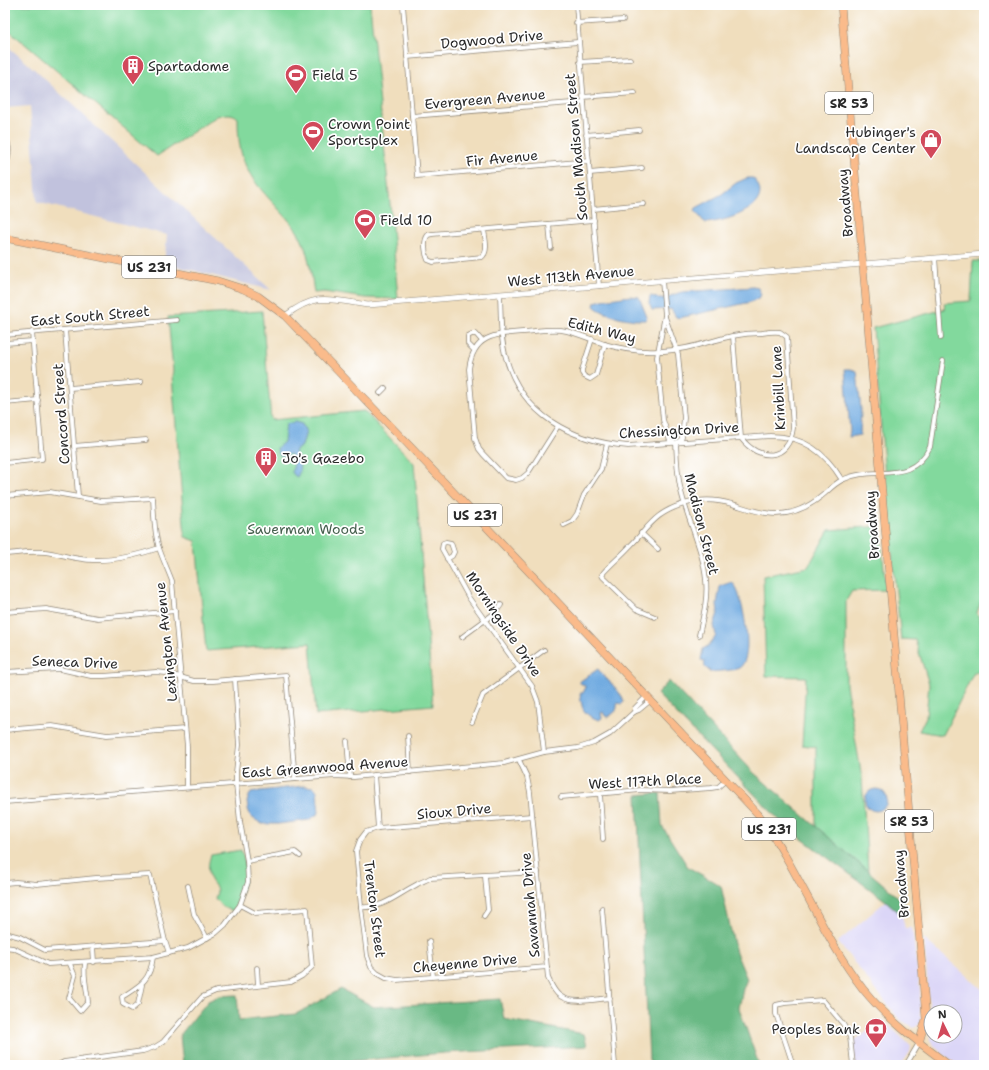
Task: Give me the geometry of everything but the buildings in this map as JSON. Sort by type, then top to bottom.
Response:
[{"type":"main road","name":"Broadway","points":[[841,5],[926,1018],[919,1043]]},
{"type":"main road","name":"US 231","points":[[5,238],[218,281],[243,289],[258,296],[285,316],[758,814],[776,839],[830,938],[862,988],[884,1013],[919,1043],[949,1065]]},
{"type":"street","points":[[403,5],[412,116]]},
{"type":"street","name":"South Madison Street","points":[[576,5],[576,23],[599,286]]},
{"type":"street","points":[[576,23],[623,20]]},
{"type":"street","name":"Dogwood Drive","points":[[407,57],[578,42]]},
{"type":"street","points":[[580,62],[630,59]]},
{"type":"street","name":"Evergreen Avenue","points":[[412,116],[583,100],[636,93]]},
{"type":"street","name":"Fir Avenue","points":[[412,116],[417,176],[589,161]]},
{"type":"street","points":[[586,135],[639,130]]},
{"type":"street","points":[[5,137],[8,143],[8,159],[5,165]]},
{"type":"street","points":[[590,173],[642,168]]},
{"type":"street","points":[[593,209],[644,204]]},
{"type":"street","points":[[484,230],[486,250],[482,257],[433,262],[428,260],[425,241],[428,235],[594,220]]},
{"type":"street","points":[[549,224],[551,248]]},
{"type":"street","name":"West 113th Avenue","points":[[285,316],[298,306],[320,299],[330,298],[368,305],[984,254]]},
{"type":"street","points":[[935,258],[941,338]]},
{"type":"street","name":"Madison Street","points":[[662,281],[665,315],[677,350],[684,418],[682,437],[676,443],[677,473],[684,504],[703,558],[706,582],[706,594],[699,635]]},
{"type":"street","name":"Chessington Drive","points":[[500,294],[506,357],[510,368],[520,389],[536,408],[558,426],[581,437],[607,444],[628,446],[776,436],[791,438],[810,445],[818,451],[834,466],[842,480]]},
{"type":"street","name":"Madison Street","points":[[665,315],[657,357],[662,420],[670,441],[676,443]]},
{"type":"street","name":"East South Street","points":[[5,335],[177,320]]},
{"type":"street","name":"Concord Street","points":[[65,330],[78,496]]},
{"type":"street","name":"Edith Way","points":[[558,426],[526,476],[516,480],[510,480],[503,476],[483,454],[475,438],[469,369],[474,350],[482,341],[490,337],[503,334],[560,330],[605,344],[636,350],[658,351],[677,350],[733,336],[777,331],[783,333],[787,338]]},
{"type":"street","points":[[5,462],[42,459],[32,332]]},
{"type":"street","name":"Edith Way","points":[[474,350],[468,344],[468,336],[476,334],[482,341]]},
{"type":"street","points":[[733,336],[742,438],[750,448],[764,454],[780,452],[787,446],[791,438]]},
{"type":"street","name":"Krinbill Lane","points":[[787,338],[793,428],[791,438]]},
{"type":"street","points":[[592,339],[582,370],[582,373],[587,378],[590,379],[596,375],[605,344]]},
{"type":"street","points":[[5,343],[33,341]]},
{"type":"street","points":[[655,617],[636,609],[602,575],[657,516],[684,504],[700,500],[720,501],[765,514],[783,514],[809,505],[817,500],[833,485],[842,480],[857,475],[899,472],[916,466],[926,456],[930,447],[943,361]]},
{"type":"street","points":[[70,388],[141,382]]},
{"type":"street","points":[[380,394],[385,388]]},
{"type":"street","points":[[5,403],[38,400]]},
{"type":"street","points":[[74,446],[146,440]]},
{"type":"street","points":[[564,526],[572,521],[577,514],[584,495],[601,469],[607,444]]},
{"type":"street","points":[[5,496],[50,492],[78,496]]},
{"type":"street","name":"Lexington Avenue","points":[[78,496],[101,501],[153,498],[159,548],[172,581],[187,746],[186,787]]},
{"type":"street","points":[[641,533],[658,548]]},
{"type":"street","points":[[5,554],[46,552],[80,559],[94,560],[134,556],[159,548]]},
{"type":"street","name":"Morningside Drive","points":[[447,559],[469,598],[520,667],[532,686],[538,702],[544,752]]},
{"type":"street","points":[[462,637],[496,612],[501,604]]},
{"type":"street","points":[[5,612],[46,609],[98,618],[175,611]]},
{"type":"street","points":[[472,722],[483,695],[544,650]]},
{"type":"street","name":"Seneca Drive","points":[[5,672],[60,669],[91,676],[152,672],[166,673],[194,681],[213,681],[286,674],[295,779]]},
{"type":"street","points":[[5,947],[13,948],[48,964],[70,964],[153,957],[188,948],[216,933],[225,925],[240,905],[248,882],[248,861],[240,822],[236,784],[239,745],[235,679]]},
{"type":"street","name":"East Greenwood Avenue","points":[[5,802],[336,776],[350,777],[504,763],[544,752],[572,749],[594,743],[615,730],[649,698]]},
{"type":"street","points":[[5,730],[52,726],[107,735],[185,729]]},
{"type":"street","points":[[408,736],[410,772]]},
{"type":"street","points":[[347,740],[350,777]]},
{"type":"street","name":"Savannah Drive","points":[[519,760],[527,776],[548,978],[553,988],[559,995],[568,1000],[610,998]]},
{"type":"street","points":[[374,775],[378,828]]},
{"type":"street","name":"West 117th Place","points":[[562,797],[641,790],[670,792],[711,788],[718,787],[726,779]]},
{"type":"street","points":[[600,794],[603,839]]},
{"type":"street","name":"Sioux Drive","points":[[378,828],[532,816]]},
{"type":"street","name":"Trenton Street","points":[[378,828],[366,832],[360,840],[356,851],[367,956],[371,967],[377,973],[386,978]]},
{"type":"street","points":[[248,861],[295,852],[300,856]]},
{"type":"street","points":[[361,907],[370,908],[389,901],[415,885],[430,878],[538,872]]},
{"type":"street","points":[[5,883],[16,882],[37,884],[96,878],[150,875],[169,953]]},
{"type":"street","points":[[484,916],[488,910],[485,876]]},
{"type":"street","points":[[188,886],[194,914],[207,938]]},
{"type":"street","points":[[58,1065],[64,1062],[143,1051],[155,1047],[170,1035],[202,997],[216,991],[291,982],[302,976],[312,967],[307,909],[255,913],[240,905]]},
{"type":"street","points":[[602,908],[615,1065]]},
{"type":"street","points":[[5,932],[20,937],[45,950],[165,941]]},
{"type":"street","points":[[429,941],[433,976]]},
{"type":"street","points":[[93,947],[94,962]]},
{"type":"street","points":[[142,985],[122,997],[122,1004],[132,1009],[138,1004],[142,985],[152,969],[153,957]]},
{"type":"street","points":[[70,964],[75,976],[69,998],[80,1011],[88,1002],[88,990],[84,975],[85,962]]},
{"type":"street","name":"Cheyenne Drive","points":[[386,978],[397,980],[547,967]]},
{"type":"street","points":[[256,968],[258,985]]},
{"type":"street","points":[[794,1065],[776,1014],[776,1005],[823,1000],[844,1024],[850,1037],[853,1065]]},
{"type":"street","points":[[906,1065],[919,1043]]},
{"type":"shaded area","points":[[5,44],[34,69],[271,290],[164,263],[167,235],[37,202],[30,106],[5,108]]},
{"type":"shaded area","points":[[886,901],[902,915],[905,928],[912,928],[920,990],[921,1019],[920,1024],[914,1028],[899,1019],[838,942]]},
{"type":"shaded area","points":[[924,939],[984,991],[984,1065],[959,1065],[944,1055],[933,1044],[963,1044],[963,1004],[929,1004]]},
{"type":"shaded area","points":[[883,1020],[911,1046],[910,1052],[901,1065],[855,1065],[854,1041]]},
{"type":"green space","name":"Crown Point Sportsplex","points":[[5,5],[370,5],[398,299],[365,298],[324,292],[314,293],[309,261],[301,238],[292,224],[257,185],[242,157],[238,133],[238,118],[236,116],[228,114],[217,116],[157,156],[5,27]]},
{"type":"green space","points":[[973,261],[984,261],[984,593],[977,613],[984,631],[984,668],[973,674],[943,735],[919,731],[926,717],[929,684],[915,640],[901,639],[889,525],[873,328],[945,309],[944,303],[971,301]]},
{"type":"green space","name":"Sauerman Woods","points":[[262,311],[271,420],[364,411],[414,463],[433,705],[316,715],[310,643],[206,651],[196,541],[185,537],[168,317]]},
{"type":"green space","points":[[880,526],[886,590],[852,591],[846,601],[846,685],[862,778],[868,871],[816,827],[816,747],[802,745],[806,677],[766,676],[763,576],[808,567],[829,530]]},
{"type":"green space","points":[[669,681],[754,773],[904,902],[902,915],[886,901],[786,827],[657,694]]},
{"type":"green space","points":[[660,793],[662,826],[688,867],[721,886],[736,953],[747,979],[739,1008],[759,1065],[653,1065],[649,1060],[637,795]]},
{"type":"green space","points":[[241,850],[245,865],[244,881],[240,897],[233,911],[222,906],[215,898],[217,888],[210,877],[209,863],[211,855]]},
{"type":"green space","points":[[341,989],[374,1007],[500,999],[504,1019],[584,1034],[587,1046],[444,1053],[317,1065],[183,1065],[180,1035],[208,1001],[219,996],[237,995],[239,1020],[296,1014]]},
{"type":"water","points":[[747,178],[753,178],[759,188],[759,197],[755,204],[746,211],[736,216],[705,223],[695,211],[696,208],[722,194],[736,183]]},
{"type":"water","points":[[753,287],[758,288],[761,294],[760,297],[751,302],[679,318],[676,317],[671,309],[652,310],[649,303],[650,296],[659,299],[682,292]]},
{"type":"water","points":[[630,296],[639,297],[647,317],[645,320],[633,320],[618,317],[604,312],[594,306],[595,302],[602,300]]},
{"type":"water","points":[[845,369],[857,371],[861,410],[860,435],[849,437],[850,431]]},
{"type":"water","points":[[295,422],[302,424],[306,432],[302,446],[295,452],[299,464],[299,474],[297,477],[292,472],[294,463],[291,454],[281,456],[278,453],[277,448],[284,442],[286,424]]},
{"type":"water","points":[[732,582],[736,588],[742,606],[746,630],[747,643],[744,663],[736,669],[709,672],[704,664],[705,661],[701,660],[703,649],[708,646],[716,636],[714,625],[718,613],[717,604],[720,586]]},
{"type":"water","points":[[598,669],[616,689],[624,702],[622,704],[617,703],[616,710],[608,717],[605,716],[603,712],[601,713],[602,718],[599,720],[589,716],[582,707],[580,693],[583,693],[586,687],[579,682]]},
{"type":"water","points":[[304,786],[314,787],[317,791],[319,813],[309,820],[278,824],[262,824],[251,817],[247,802],[251,793]]},
{"type":"water","points":[[876,789],[884,792],[887,800],[884,808],[876,811],[868,808],[865,800],[868,792]]},
{"type":"place","name":"Spartadome","points":[[133,86]]},
{"type":"place","name":"Field 5","points":[[296,94]]},
{"type":"place","name":"Crown Point Sportsplex","points":[[313,152]]},
{"type":"place","name":"Hubinger's Landscape Center","points":[[931,160]]},
{"type":"place","name":"Field 10","points":[[365,240]]},
{"type":"place","name":"Jo's Gazebo","points":[[266,478]]},
{"type":"place","name":"Peoples Bank","points":[[876,1048]]}]
